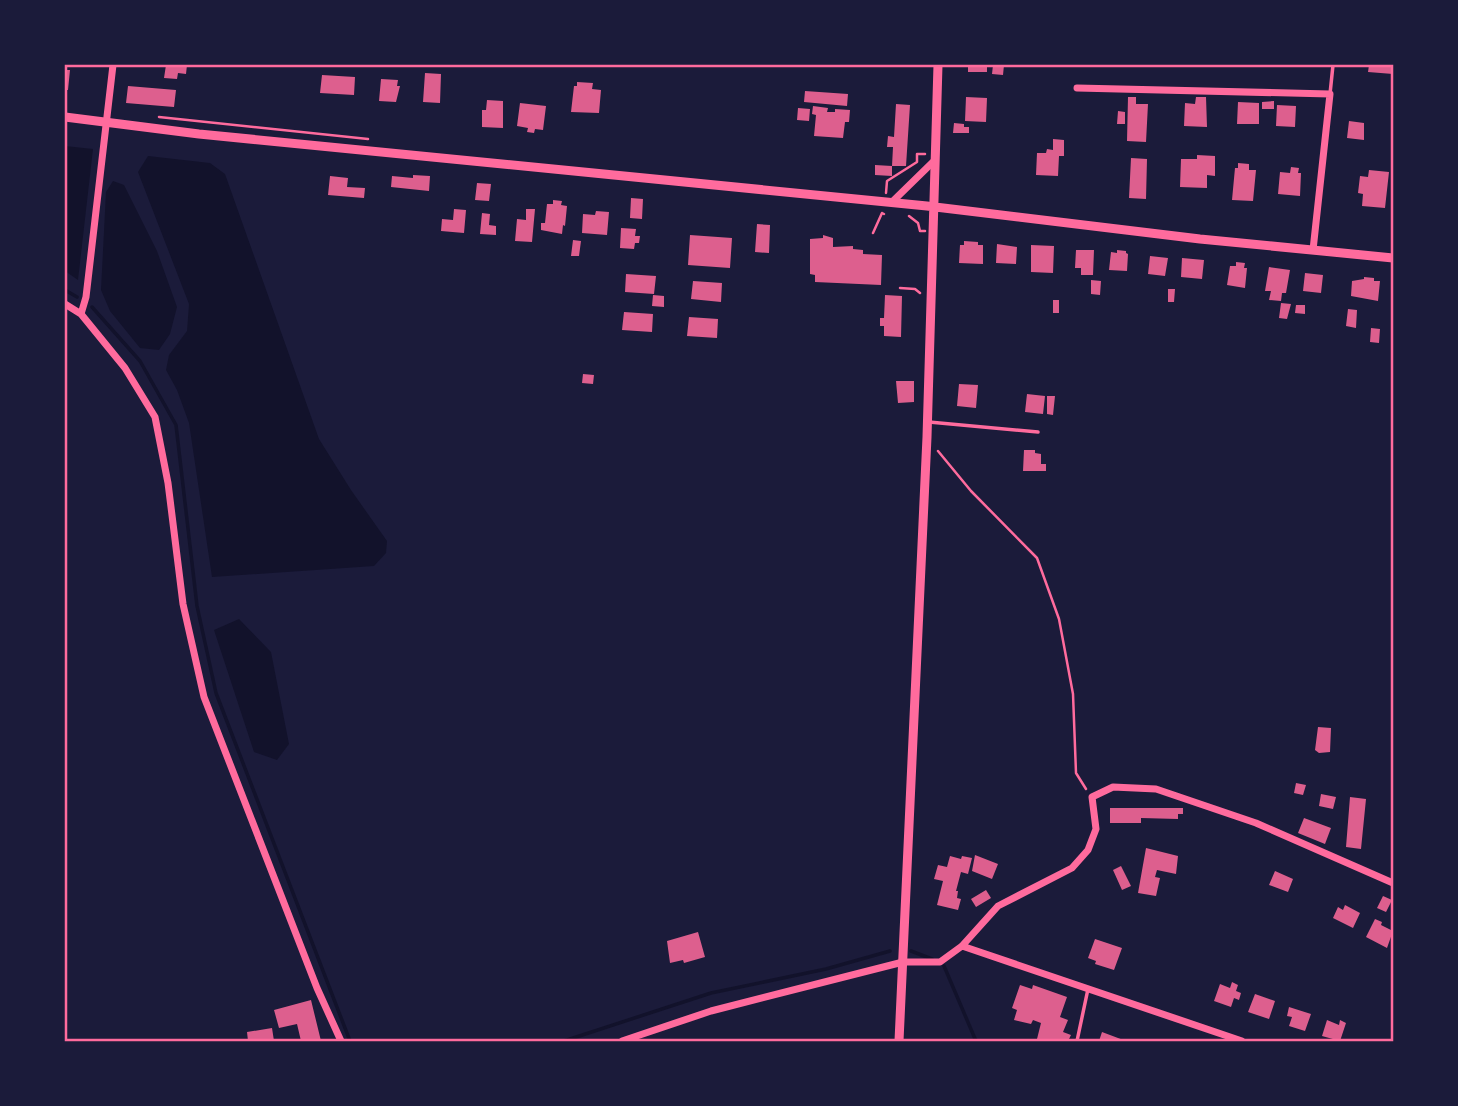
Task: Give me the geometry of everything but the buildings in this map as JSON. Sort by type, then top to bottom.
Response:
[{"type":"street","points":[[81,314],[86,297],[113,65]]},
{"type":"street","points":[[899,1041],[927,437],[938,65]]},
{"type":"street","points":[[1077,88],[1330,94],[1313,250]]},
{"type":"street","points":[[65,117],[199,134],[934,206],[1393,258]]},
{"type":"street","points":[[892,202],[935,160]]},
{"type":"street","points":[[65,304],[81,314],[125,368],[155,417],[168,483],[183,604],[204,697],[317,988],[341,1041]]},
{"type":"street","points":[[622,1041],[711,1010],[903,962],[940,962],[962,946],[998,906],[1072,869],[1088,849],[1096,829],[1092,797],[1113,787],[1156,789],[1256,823],[1393,883]]},
{"type":"street","points":[[962,946],[1242,1041]]},
{"type":"lane","points":[[1330,94],[1333,65]]},
{"type":"lane","points":[[927,422],[1038,432]]},
{"type":"lane","points":[[1077,1041],[1088,989]]},
{"type":"path","points":[[886,193],[887,181],[917,162],[917,154],[925,154]]},
{"type":"path","points":[[900,288],[915,289],[931,300]]},
{"type":"path","points":[[927,437],[971,491],[1037,558],[1059,619],[1073,694],[1076,773],[1092,797]]},
{"type":"shaded area","points":[[65,146],[93,149],[78,280],[65,271]]},
{"type":"shaded area","points":[[148,156],[210,163],[225,174],[319,439],[387,541],[386,553],[374,566],[212,577],[189,423],[177,390],[166,370],[169,355],[187,331],[189,304],[138,172]]},
{"type":"shaded area","points":[[113,181],[124,185],[157,251],[177,307],[170,334],[159,350],[140,348],[110,311],[101,290],[106,192]]},
{"type":"shaded area","points":[[239,619],[271,652],[289,744],[277,760],[254,752],[214,630]]},
{"type":"waterway","points":[[65,290],[77,297]]},
{"type":"waterway","points":[[92,307],[140,361],[176,425],[197,606],[216,693],[350,1041]]},
{"type":"waterway","points":[[564,1041],[711,993],[826,969],[890,951]]},
{"type":"waterway","points":[[911,951],[932,959]]},
{"type":"waterway","points":[[944,966],[976,1041]]}]
